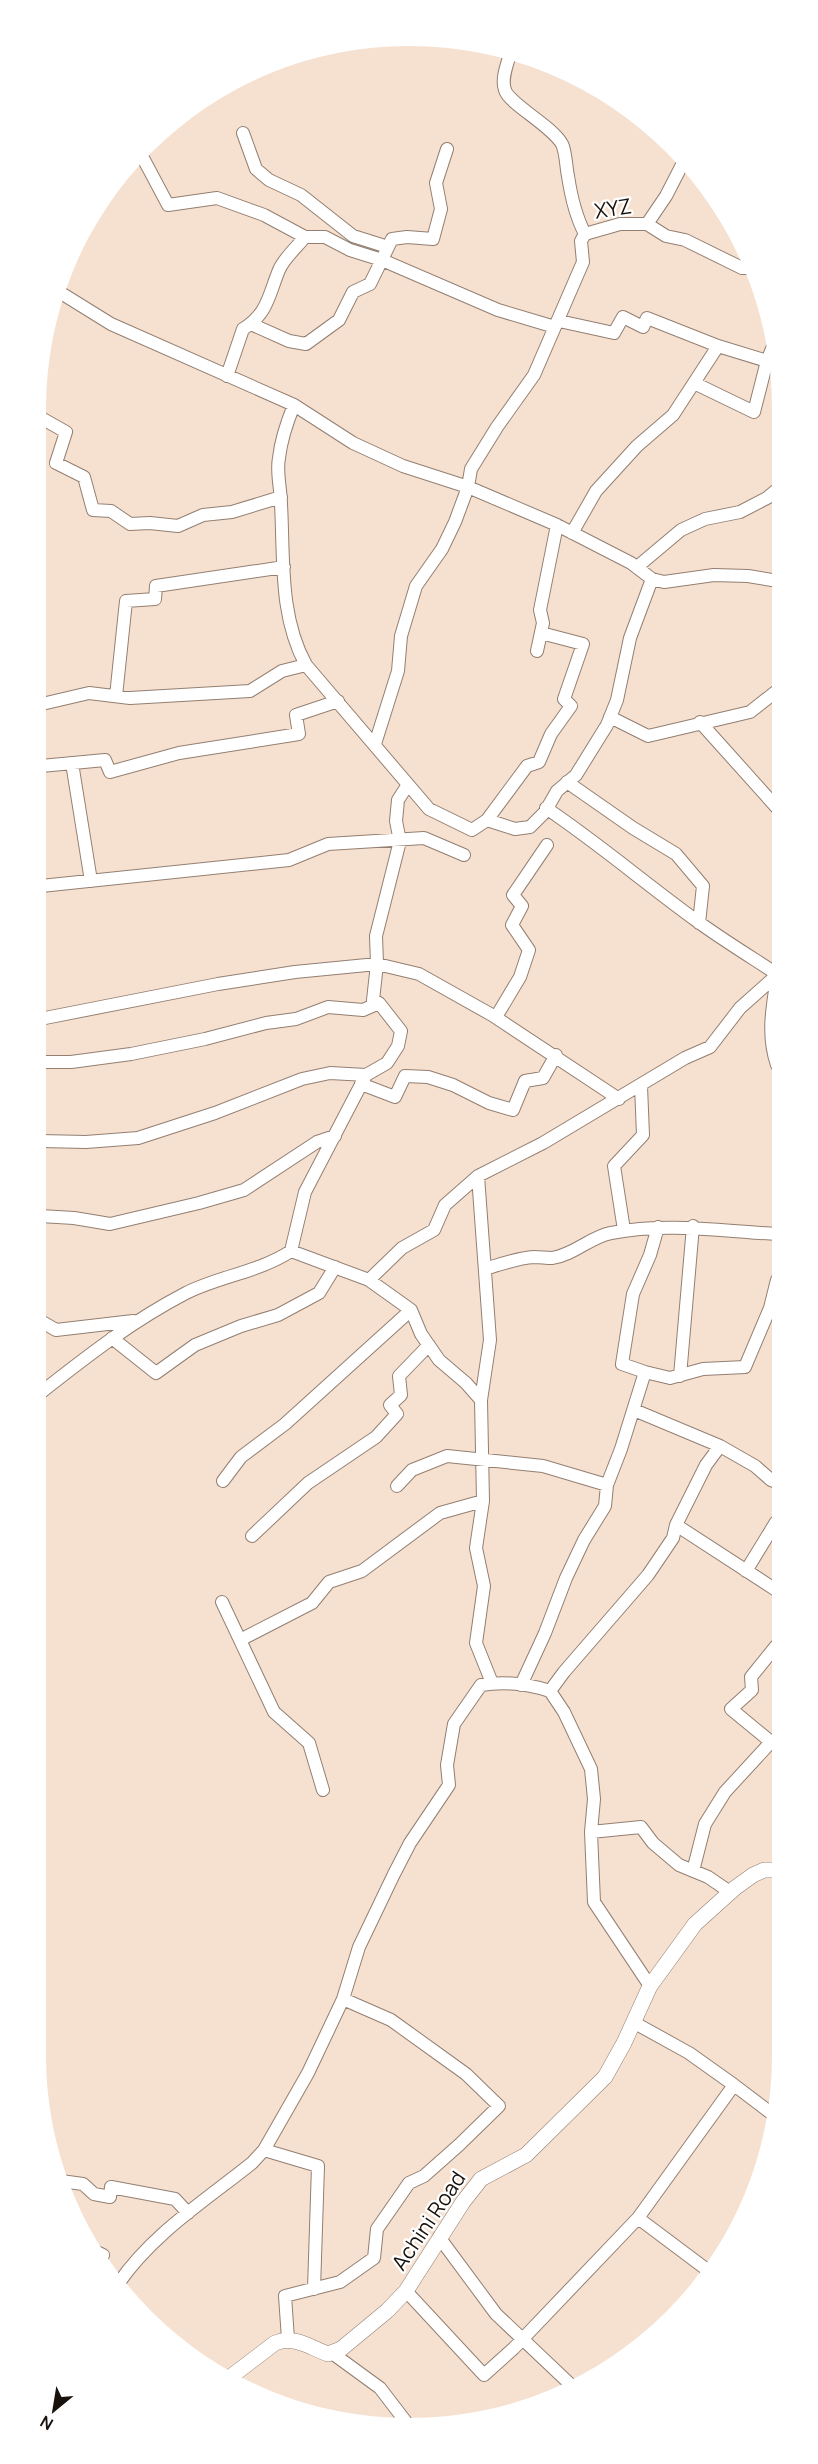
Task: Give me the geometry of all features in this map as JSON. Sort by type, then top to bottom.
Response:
[{"type":"main road","name":"Achini Road","points":[[332,2353],[357,2336],[406,2291],[481,2179],[526,2155],[605,2077],[650,1986],[695,1924],[730,1892],[753,1875],[764,1870],[772,1870]]},
{"type":"main road","points":[[236,2373],[275,2343],[288,2339],[328,2354],[332,2353]]},
{"type":"street","points":[[375,744],[398,671],[401,636],[416,586],[442,549],[455,522],[468,487],[471,469],[534,375],[583,262],[581,241],[585,234],[579,222],[562,145],[541,120],[510,99],[505,91],[504,80],[508,61]]},
{"type":"street","points":[[243,133],[256,169],[269,180],[301,195],[353,236],[388,247]]},
{"type":"street","points":[[251,324],[289,341],[306,345],[339,320],[353,292],[370,284],[392,239],[407,237],[433,239],[441,209],[436,183],[447,149]]},
{"type":"street","points":[[145,161],[168,205],[217,198],[264,215],[305,237],[325,237],[350,250],[382,260],[498,310],[557,324],[614,333],[624,317],[643,327],[647,318],[718,346],[768,361]]},
{"type":"street","name":"XYZ","points":[[585,234],[620,224],[647,224],[681,169]]},
{"type":"street","points":[[647,224],[666,236],[685,240],[743,268]]},
{"type":"street","points":[[227,376],[243,328],[257,320],[273,292],[280,268],[305,237]]},
{"type":"street","points":[[65,295],[111,324],[294,405],[353,443],[403,466],[468,487],[557,525],[637,567],[652,579],[664,582],[714,575],[748,576],[772,580]]},
{"type":"street","points":[[572,533],[596,491],[637,446],[673,415],[718,346]]},
{"type":"street","points":[[694,383],[754,412],[769,372]]},
{"type":"street","points":[[294,405],[287,420],[278,460],[289,626],[295,645],[306,665],[429,809],[472,830],[487,820],[527,766],[539,762],[551,734],[570,706],[564,699],[583,644],[541,633]]},
{"type":"street","points":[[46,421],[66,432],[56,463],[84,477],[93,510],[111,511],[130,524],[150,523],[178,526],[203,515],[232,512],[281,497]]},
{"type":"street","points":[[637,567],[681,530],[705,519],[740,512],[772,493]]},
{"type":"street","points":[[537,651],[543,623],[540,610],[557,525]]},
{"type":"street","points":[[116,696],[126,601],[155,599],[156,586],[284,567]]},
{"type":"street","points":[[487,820],[514,829],[530,827],[557,791],[576,775],[610,717],[617,700],[630,638],[652,579]]},
{"type":"street","points":[[46,703],[89,693],[130,698],[250,691],[282,671],[306,665]]},
{"type":"street","points":[[610,717],[648,736],[750,712],[772,695]]},
{"type":"street","points":[[46,766],[105,760],[110,772],[179,753],[299,734],[296,715],[338,701]]},
{"type":"street","points":[[700,722],[772,802]]},
{"type":"street","points":[[72,763],[90,881]]},
{"type":"street","points":[[567,782],[633,828],[676,854],[703,886],[699,922]]},
{"type":"street","points":[[46,1389],[112,1338],[188,1292],[225,1277],[273,1263],[291,1251],[305,1192],[364,1080],[387,1063],[398,1046],[401,1031],[379,1003],[373,1000],[377,964],[376,936],[400,840],[396,821],[398,800],[407,786]]},
{"type":"street","points":[[546,807],[592,839],[636,876],[772,973]]},
{"type":"street","points":[[46,885],[290,860],[328,844],[424,838],[464,855]]},
{"type":"street","points":[[496,1017],[520,977],[529,950],[512,925],[522,906],[513,896],[547,845]]},
{"type":"street","points":[[46,1018],[218,984],[295,972],[377,964],[419,974],[496,1017],[619,1099]]},
{"type":"street","points":[[369,1280],[402,1248],[434,1230],[445,1205],[478,1176],[543,1143],[685,1058],[710,1047],[740,1008],[772,980]]},
{"type":"street","points":[[46,1062],[71,1062],[130,1054],[205,1039],[266,1023],[296,1019],[328,1007],[363,1010],[379,1003]]},
{"type":"street","points":[[46,1141],[86,1142],[138,1138],[215,1113],[302,1079],[330,1073],[364,1080],[395,1097],[405,1076],[428,1077],[453,1085],[489,1103],[513,1110],[525,1081],[543,1078],[556,1055]]},
{"type":"street","points":[[624,1230],[614,1166],[643,1135],[641,1086]]},
{"type":"street","points":[[46,1216],[110,1224],[199,1203],[244,1190],[316,1142],[335,1136]]},
{"type":"street","points":[[478,1176],[490,1340],[481,1400],[483,1501],[476,1548],[484,1586],[476,1643],[492,1683]]},
{"type":"street","points":[[485,1269],[525,1258],[552,1258],[571,1252],[599,1235],[624,1230],[693,1226],[733,1232],[772,1234]]},
{"type":"street","points":[[680,1376],[693,1226]]},
{"type":"street","points":[[658,1227],[650,1255],[633,1293],[622,1364],[670,1378],[703,1369],[745,1367],[772,1300]]},
{"type":"street","points":[[291,1251],[369,1280],[411,1310],[439,1360],[481,1400]]},
{"type":"street","points":[[112,1338],[156,1373],[195,1345],[241,1326],[278,1315],[319,1293],[335,1267]]},
{"type":"street","points":[[223,1481],[240,1457],[285,1424],[411,1310]]},
{"type":"street","points":[[46,1324],[56,1330],[137,1321]]},
{"type":"street","points":[[252,1536],[308,1483],[376,1437],[397,1414],[390,1405],[401,1395],[399,1376],[429,1345]]},
{"type":"street","points":[[521,1685],[545,1633],[566,1578],[584,1540],[605,1506],[607,1485],[645,1372]]},
{"type":"street","points":[[634,1410],[720,1446],[755,1466],[772,1480]]},
{"type":"street","points":[[550,1691],[648,1575],[673,1538],[676,1525],[706,1465],[720,1446]]},
{"type":"street","points":[[397,1486],[412,1470],[447,1456],[543,1466],[607,1485]]},
{"type":"street","points":[[240,1640],[312,1603],[329,1582],[362,1571],[440,1513],[483,1501]]},
{"type":"street","points":[[676,1525],[772,1587]]},
{"type":"street","points":[[746,1571],[772,1529]]},
{"type":"street","points":[[222,1602],[274,1712],[309,1743],[323,1790]]},
{"type":"street","points":[[693,1871],[705,1824],[725,1792],[771,1742],[731,1709],[752,1690],[751,1677],[772,1651]]},
{"type":"street","points":[[122,2278],[166,2231],[252,2163],[264,2150],[308,2073],[343,1999],[359,1947],[394,1874],[410,1843],[448,1785],[447,1765],[454,1724],[481,1685],[528,1684],[550,1691],[564,1712],[591,1769],[594,1799],[591,1832],[594,1902],[650,1986]]},
{"type":"street","points":[[591,1832],[641,1827],[653,1843],[679,1865],[708,1877],[730,1892]]},
{"type":"street","points":[[288,2339],[285,2296],[340,2282],[374,2258],[377,2229],[409,2184],[424,2176],[499,2106],[466,2074],[391,2020],[343,1999]]},
{"type":"street","points":[[633,2022],[689,2053],[767,2110]]},
{"type":"street","points":[[406,2291],[484,2375],[524,2338],[638,2218],[734,2085]]},
{"type":"street","points":[[264,2150],[318,2166],[314,2289]]},
{"type":"street","points":[[70,2182],[83,2184],[94,2194],[110,2197],[111,2187],[175,2199],[188,2214]]},
{"type":"street","points":[[638,2218],[703,2267]]},
{"type":"street","points":[[440,2237],[496,2314],[567,2381]]},
{"type":"street","points":[[332,2353],[380,2388],[403,2418]]}]
